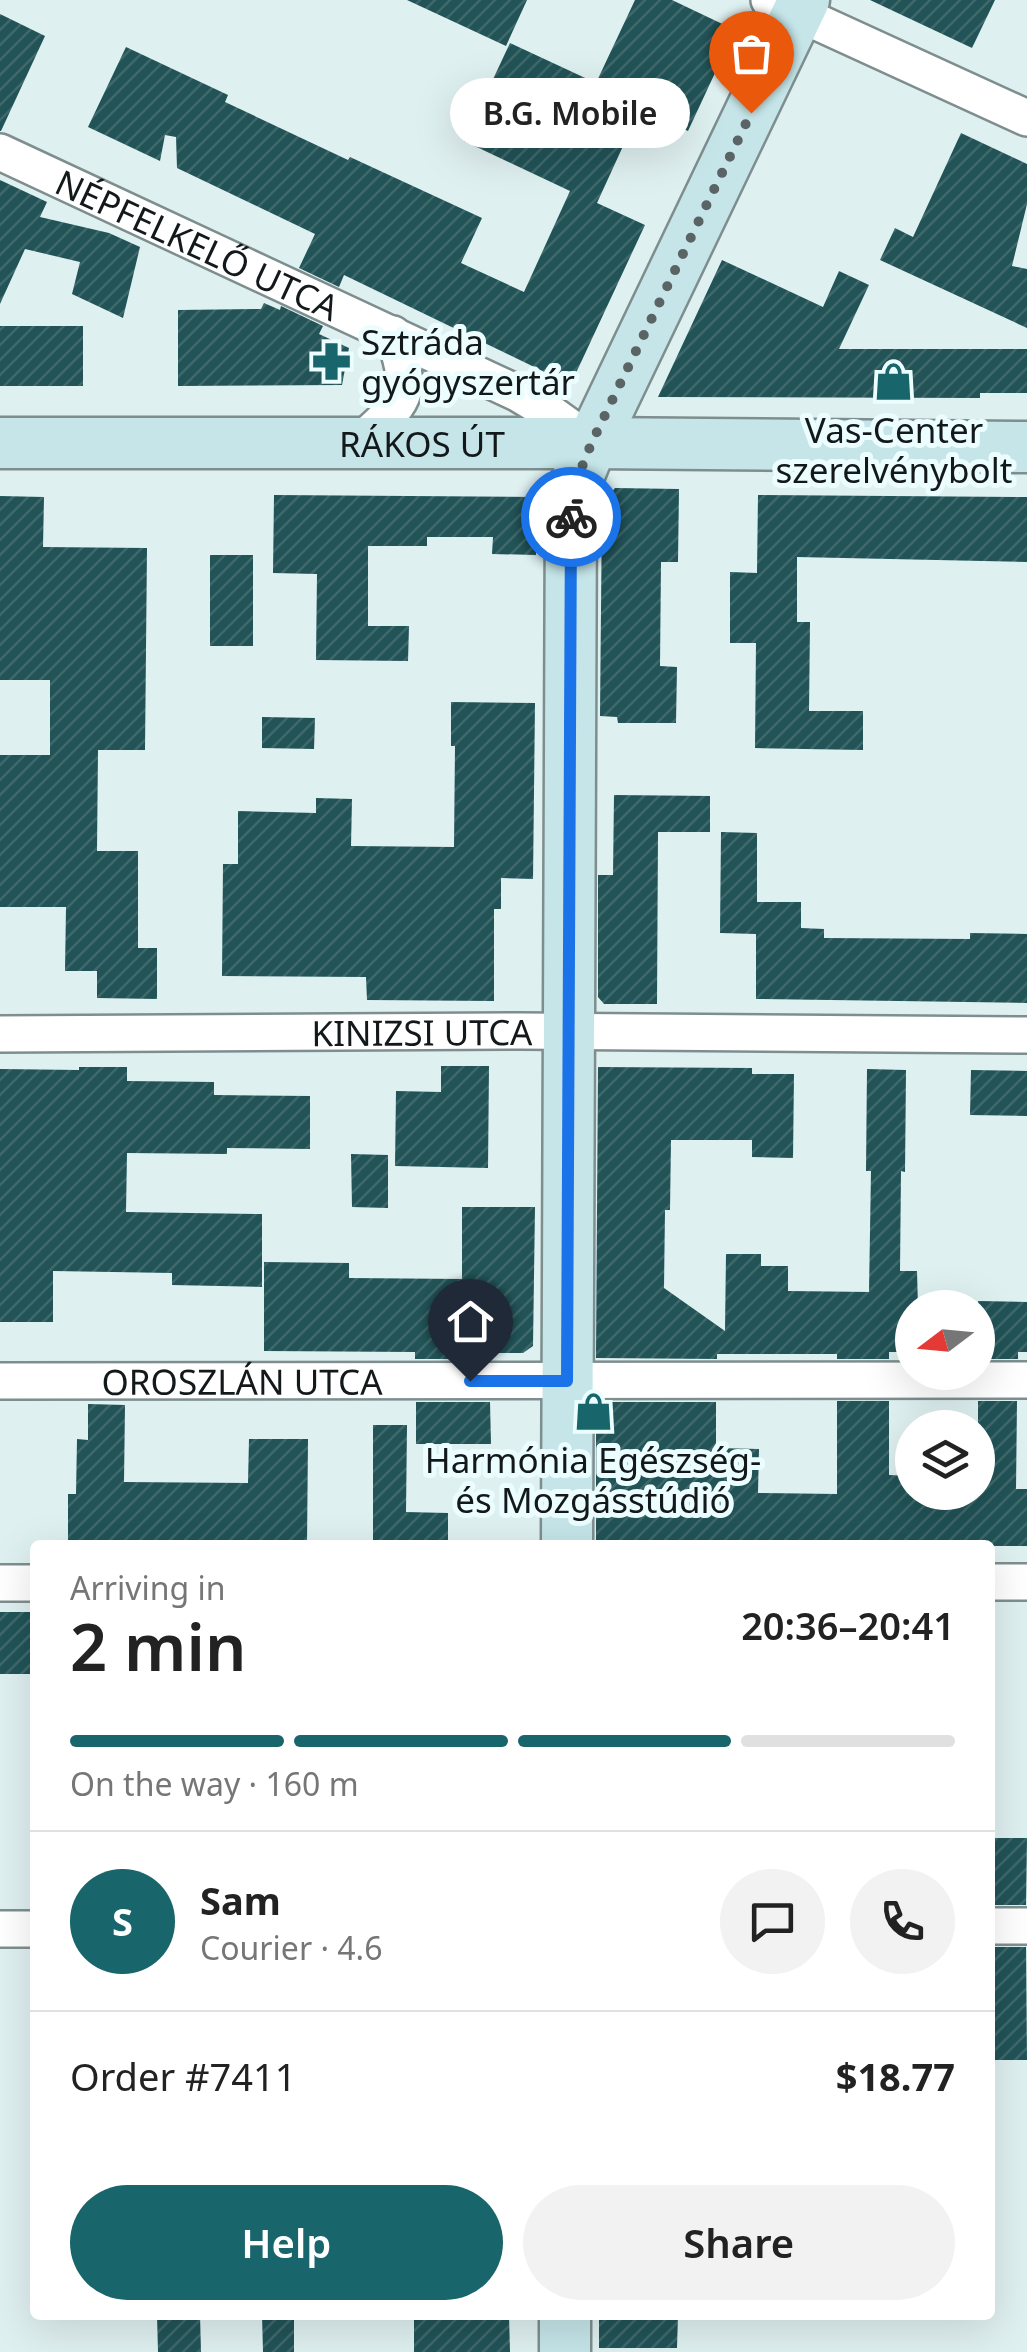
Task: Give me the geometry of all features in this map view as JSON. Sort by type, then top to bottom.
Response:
[{"type":"street","points":[[567,1540],[571,494],[791,5],[1027,118]]},
{"type":"street","name":"NÉPFELKELŐ UTCA","points":[[0,152],[520,394],[592,442]]},
{"type":"street","points":[[358,444],[398,405],[404,393],[405,369],[393,334]]},
{"type":"street","name":"RÁKOS ÚT","points":[[0,443],[1027,446]]},
{"type":"street","name":"KINIZSI UTCA","points":[[0,1034],[1027,1035]]},
{"type":"street","name":"OROSZLÁN UTCA","points":[[0,1380],[1027,1380]]},
{"type":"street","points":[[995,1582],[1027,1582]]},
{"type":"street","points":[[0,1583],[30,1583]]},
{"type":"street","points":[[995,1926],[1027,1926]]},
{"type":"street","points":[[0,1929],[30,1929]]},
{"type":"street","points":[[565,2352],[566,2320]]},
{"type":"building","points":[[407,0],[527,0],[506,46]]},
{"type":"building","points":[[635,0],[672,0],[735,30],[688,131],[640,109],[597,203],[645,225],[576,373],[559,379],[344,275],[339,287],[299,268],[315,234],[177,168],[176,137],[165,135],[160,161],[88,127],[126,47],[228,95],[225,102],[482,218],[461,263],[524,292],[570,191],[464,141],[510,43],[596,83]]},
{"type":"building","points":[[870,0],[995,0],[972,48]]},
{"type":"building","points":[[0,14],[45,36],[1,131],[0,131]]},
{"type":"building","points":[[961,133],[1027,164],[1027,204],[1012,266],[1027,269],[1027,328],[880,260],[895,228],[913,237]]},
{"type":"building","points":[[0,180],[47,202],[40,217],[109,233],[140,247],[123,318],[72,294],[80,262],[25,249],[0,304]]},
{"type":"building","points":[[722,260],[823,307],[839,271],[869,285],[839,349],[1027,349],[1027,393],[980,393],[980,398],[658,397]]},
{"type":"building","points":[[264,303],[280,310],[281,306],[323,326],[319,334],[349,348],[342,385],[178,386],[178,310],[261,309]]},
{"type":"building","points":[[0,326],[83,326],[83,386],[0,386]]},
{"type":"building","points":[[615,488],[679,489],[678,562],[661,562],[660,666],[677,667],[676,723],[618,723],[617,717],[600,716],[602,504]]},
{"type":"building","points":[[274,495],[536,497],[536,555],[492,554],[493,537],[427,537],[427,546],[368,546],[368,626],[409,626],[408,661],[316,660],[317,574],[273,573]]},
{"type":"building","points":[[758,495],[1027,497],[1027,562],[797,557],[797,622],[810,622],[809,711],[863,711],[863,750],[755,748],[756,643],[730,643],[730,572],[757,573]]},
{"type":"building","points":[[0,496],[44,497],[43,547],[147,548],[145,750],[98,750],[97,851],[138,851],[138,948],[157,948],[157,999],[97,998],[97,971],[65,971],[66,907],[0,907],[0,755],[50,755],[50,680],[0,680]]},
{"type":"building","points":[[210,555],[253,555],[253,646],[210,646]]},
{"type":"building","points":[[451,702],[535,703],[533,879],[501,878],[501,909],[494,909],[494,1001],[367,1000],[366,977],[222,976],[223,864],[238,864],[238,811],[316,813],[316,798],[352,799],[351,846],[454,847],[455,746],[451,746]]},
{"type":"building","points":[[262,717],[315,718],[314,749],[262,748]]},
{"type":"building","points":[[614,795],[710,796],[710,832],[658,832],[657,1004],[604,1004],[598,997],[598,875],[613,875]]},
{"type":"building","points":[[721,832],[757,833],[757,902],[801,902],[801,928],[824,929],[824,938],[970,939],[970,933],[1027,934],[1027,1003],[756,999],[756,934],[720,933]]},
{"type":"building","points":[[441,1066],[489,1066],[488,1168],[395,1166],[396,1091],[441,1092]]},
{"type":"building","points":[[127,1067],[127,1081],[214,1082],[214,1095],[310,1096],[310,1149],[227,1148],[227,1154],[127,1153],[126,1212],[262,1214],[262,1287],[172,1285],[172,1273],[53,1271],[53,1322],[0,1322],[0,1069]]},
{"type":"building","points":[[598,1067],[752,1068],[752,1074],[794,1074],[793,1158],[752,1157],[752,1140],[671,1140],[664,1288],[725,1331],[726,1254],[761,1254],[761,1266],[788,1266],[788,1291],[869,1292],[871,1171],[866,1171],[867,1069],[906,1070],[900,1271],[917,1271],[918,1290],[895,1290],[895,1352],[889,1352],[889,1359],[837,1359],[837,1354],[717,1354],[717,1359],[596,1358]]},
{"type":"building","points":[[971,1070],[1027,1071],[1027,1116],[970,1115]]},
{"type":"building","points":[[351,1154],[388,1155],[388,1208],[352,1207]]},
{"type":"building","points":[[462,1207],[535,1207],[533,1346],[523,1353],[490,1353],[490,1359],[415,1359],[415,1352],[264,1351],[264,1262],[349,1263],[349,1278],[462,1279]]},
{"type":"building","points":[[995,1301],[1027,1302],[1027,1352],[1018,1352],[1018,1359],[995,1359]]},
{"type":"building","points":[[837,1401],[889,1401],[889,1475],[895,1475],[895,1510],[995,1510],[995,1410],[978,1410],[978,1401],[1017,1401],[1016,1489],[1027,1489],[1027,1546],[995,1546],[995,1540],[596,1540],[596,1410],[606,1402],[716,1402],[716,1448],[759,1449],[758,1493],[837,1494]]},
{"type":"building","points":[[416,1402],[490,1402],[491,1444],[416,1444]]},
{"type":"building","points":[[88,1404],[125,1405],[124,1482],[248,1483],[249,1439],[308,1439],[307,1540],[68,1540],[68,1494],[76,1494],[77,1439],[88,1440]]},
{"type":"building","points":[[373,1425],[407,1425],[406,1512],[448,1513],[448,1540],[373,1540]]},
{"type":"building","points":[[0,1612],[30,1612],[30,1674],[0,1674]]},
{"type":"building","points":[[995,1838],[1027,1838],[1026,1905],[995,1905]]},
{"type":"building","points":[[995,1947],[1026,1947],[1027,2060],[995,2060]]},
{"type":"building","points":[[157,2320],[200,2320],[201,2352],[158,2352]]},
{"type":"building","points":[[262,2320],[294,2320],[294,2352],[263,2352]]},
{"type":"building","points":[[414,2320],[509,2320],[510,2352],[414,2352]]},
{"type":"building","points":[[599,2320],[678,2320],[677,2348],[599,2348]]},
{"type":"way so far","points":[[571,517],[571,494],[592,442],[751,113]]},
{"type":"place","name":"B.G. Mobile","points":[[751,113]]},
{"type":"place","name":"Sztráda gyógyszertár","points":[[331,361]]},
{"type":"place","name":"Vas-Center szerelvénybolt","points":[[894,382]]},
{"type":"place","name":"Harmónia Egészség- és Mozgásstúdió","points":[[593,1412]]},
{"type":"route","points":[[470,1381],[567,1381],[571,517]]}]
